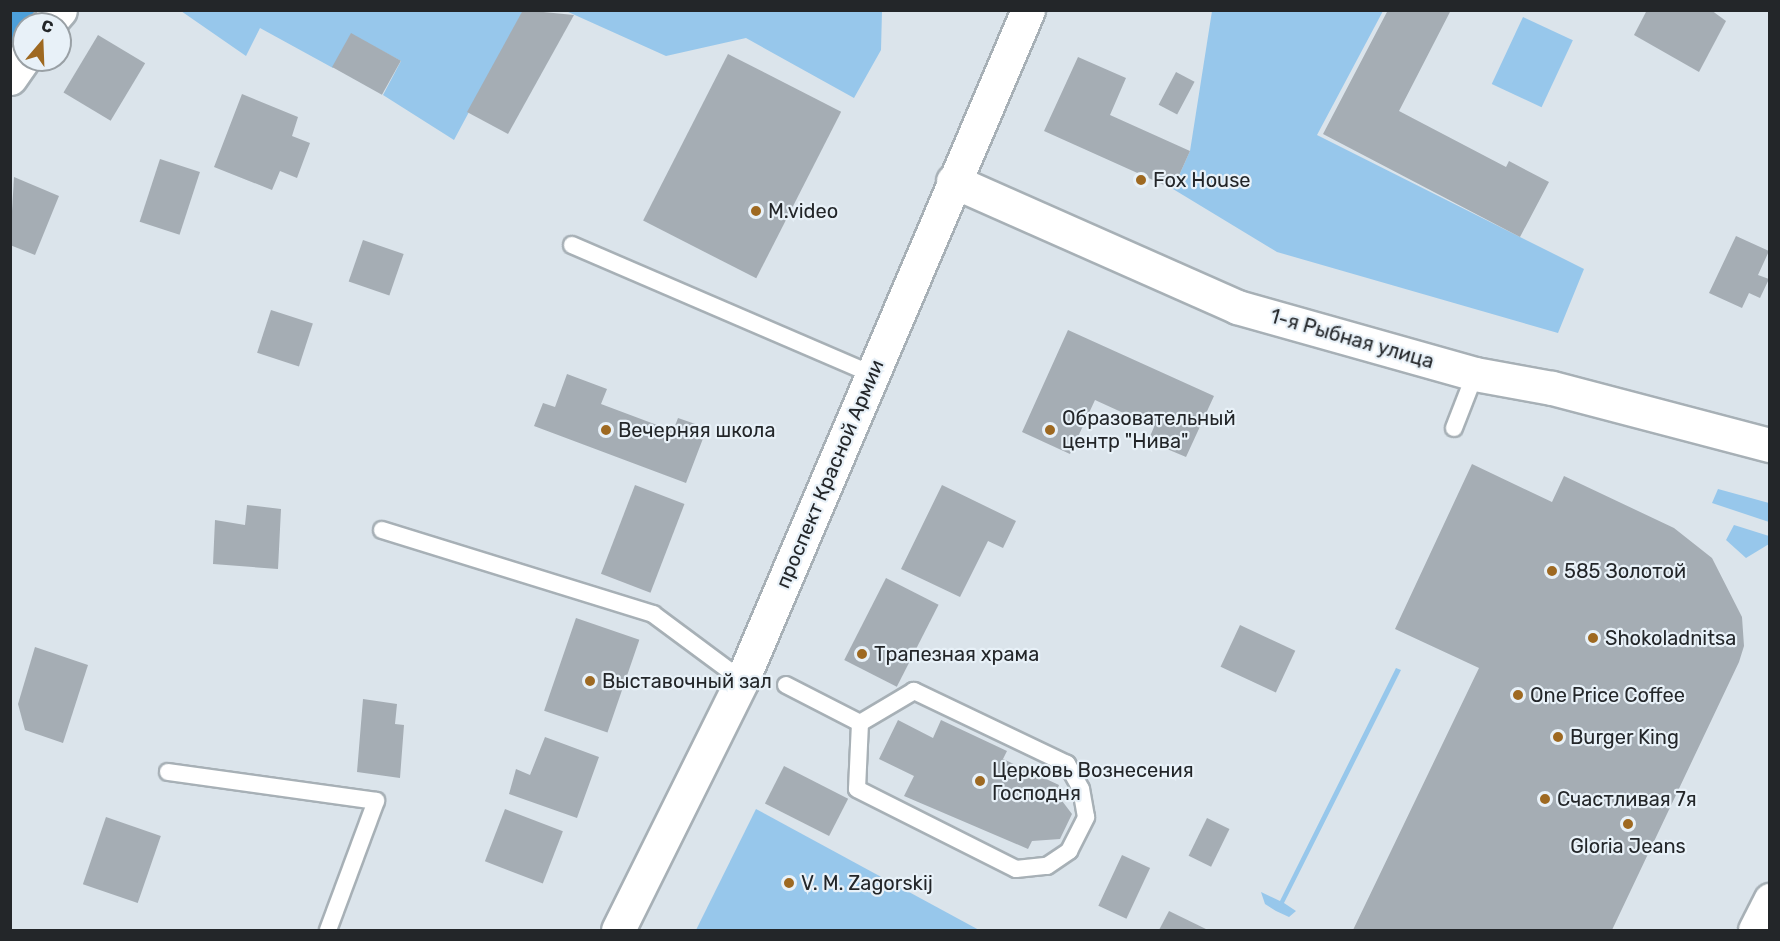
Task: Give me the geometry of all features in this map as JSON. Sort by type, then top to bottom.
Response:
[{"type":"main road","name":"проспект Красной Армии","points":[[618,930],[742,680],[952,181],[1028,10]]},
{"type":"main road","name":"1-я Рыбная улица","points":[[952,181],[1236,307],[1475,374],[1552,388],[1770,446]]},
{"type":"main road","points":[[1755,930],[1770,900]]},
{"type":"lane","points":[[572,245],[872,374]]},
{"type":"lane","points":[[1454,428],[1475,374]]},
{"type":"lane","points":[[382,530],[653,614],[742,680]]},
{"type":"lane","points":[[786,685],[860,723]]},
{"type":"lane","points":[[914,691],[1067,764],[1081,789],[1086,817],[1069,851],[1047,866],[1016,868],[857,789],[860,723],[914,691]]},
{"type":"lane","points":[[168,772],[376,801],[328,930]]},
{"type":"shaded area","points":[[11,11],[43,11],[12,12],[11,49]]},
{"type":"shaded area","points":[[181,11],[523,11],[454,140],[383,95],[401,61],[351,34],[333,68],[260,28],[246,56]]},
{"type":"shaded area","points":[[566,11],[882,11],[881,50],[854,98],[746,38],[666,56]]},
{"type":"shaded area","points":[[1212,11],[1383,11],[1317,135],[1584,269],[1558,333],[1277,252],[1173,189],[1190,151]]},
{"type":"shaded area","points":[[1523,17],[1573,40],[1542,107],[1492,84]]},
{"type":"shaded area","points":[[1718,489],[1769,503],[1769,522],[1712,503]]},
{"type":"shaded area","points":[[1734,525],[1769,536],[1769,544],[1746,558],[1726,540]]},
{"type":"shaded area","points":[[1396,668],[1401,670],[1284,903],[1296,911],[1289,917],[1265,904],[1261,892],[1280,901]]},
{"type":"shaded area","points":[[756,809],[979,930],[696,930]]},
{"type":"building","points":[[523,10],[574,15],[508,134],[467,112]]},
{"type":"building","points":[[1388,10],[1451,10],[1399,111],[1506,167],[1509,161],[1549,182],[1520,237],[1323,134]]},
{"type":"building","points":[[1647,10],[1711,10],[1726,21],[1699,72],[1634,35]]},
{"type":"building","points":[[351,33],[401,61],[382,95],[332,67]]},
{"type":"building","points":[[98,35],[145,63],[111,121],[63,92]]},
{"type":"building","points":[[728,54],[841,112],[756,278],[643,221]]},
{"type":"building","points":[[1078,57],[1126,78],[1110,115],[1190,151],[1173,189],[1044,131]]},
{"type":"building","points":[[1176,72],[1195,82],[1177,115],[1159,105]]},
{"type":"building","points":[[242,94],[298,117],[292,136],[310,143],[297,178],[280,171],[272,190],[214,167]]},
{"type":"building","points":[[160,159],[200,172],[180,235],[140,222]]},
{"type":"building","points":[[14,177],[59,196],[35,255],[10,245]]},
{"type":"building","points":[[1736,236],[1769,251],[1758,275],[1769,279],[1760,298],[1749,293],[1742,308],[1709,293]]},
{"type":"building","points":[[363,240],[404,254],[389,296],[349,282]]},
{"type":"building","points":[[271,310],[313,324],[299,366],[257,353]]},
{"type":"building","points":[[1068,330],[1214,396],[1186,457],[1148,441],[1154,427],[1095,400],[1070,454],[1022,432]]},
{"type":"building","name":"Вечерняя школа","points":[[567,374],[607,389],[601,404],[673,431],[678,418],[707,428],[686,483],[534,426],[543,403],[555,407]]},
{"type":"building","name":"Счастливая 7я","points":[[1472,464],[1552,502],[1564,476],[1674,528],[1712,558],[1742,617],[1744,646],[1739,662],[1612,930],[1353,930],[1479,668],[1395,629]]},
{"type":"building","points":[[635,485],[684,504],[650,593],[601,574]]},
{"type":"building","points":[[942,485],[1016,521],[1003,548],[988,541],[960,597],[901,569]]},
{"type":"building","points":[[247,505],[281,509],[278,569],[213,564],[215,520],[245,525]]},
{"type":"building","points":[[886,578],[939,605],[897,687],[844,660]]},
{"type":"building","name":"Выставочный зал","points":[[576,618],[639,640],[607,732],[544,711]]},
{"type":"building","points":[[1240,625],[1295,651],[1276,692],[1221,667]]},
{"type":"building","points":[[35,647],[88,665],[63,743],[25,730],[18,704]]},
{"type":"building","points":[[363,699],[397,704],[395,724],[404,725],[400,778],[357,772]]},
{"type":"building","name":"Церковь Вознесения Господня","points":[[898,720],[933,738],[941,720],[1007,751],[1003,759],[1059,785],[1056,793],[1072,814],[1060,839],[1032,841],[1028,849],[904,796],[914,776],[879,759]]},
{"type":"building","points":[[545,737],[599,757],[577,818],[509,794],[516,769],[530,775]]},
{"type":"building","points":[[784,766],[848,799],[829,836],[765,803]]},
{"type":"building","points":[[505,809],[563,831],[543,883],[485,861]]},
{"type":"building","points":[[106,817],[161,836],[138,903],[83,884]]},
{"type":"building","points":[[1207,818],[1229,829],[1211,867],[1189,856]]},
{"type":"building","points":[[1122,855],[1150,868],[1126,919],[1098,906]]},
{"type":"building","points":[[1169,911],[1208,930],[1159,930]]},
{"type":"place","name":"Fox House","points":[[1141,180]]},
{"type":"place","name":"M.video","points":[[756,211]]},
{"type":"place","name":"Вечерняя школа","points":[[606,430]]},
{"type":"place","name":"Образовательный центр \"Нива\"","points":[[1050,430]]},
{"type":"place","name":"585 Золотой","points":[[1552,571]]},
{"type":"place","name":"Shokoladnitsa","points":[[1593,638]]},
{"type":"place","name":"Трапезная храма","points":[[862,654]]},
{"type":"place","name":"Выставочный зал","points":[[590,681]]},
{"type":"place","name":"One Price Coffee","points":[[1518,695]]},
{"type":"place","name":"Burger King","points":[[1558,737]]},
{"type":"place","name":"Церковь Вознесения Господня","points":[[980,781]]},
{"type":"place","name":"Счастливая 7я","points":[[1545,799]]},
{"type":"place","name":"Gloria Jeans","points":[[1628,824]]},
{"type":"place","name":"V. M. Zagorskij","points":[[789,883]]}]
